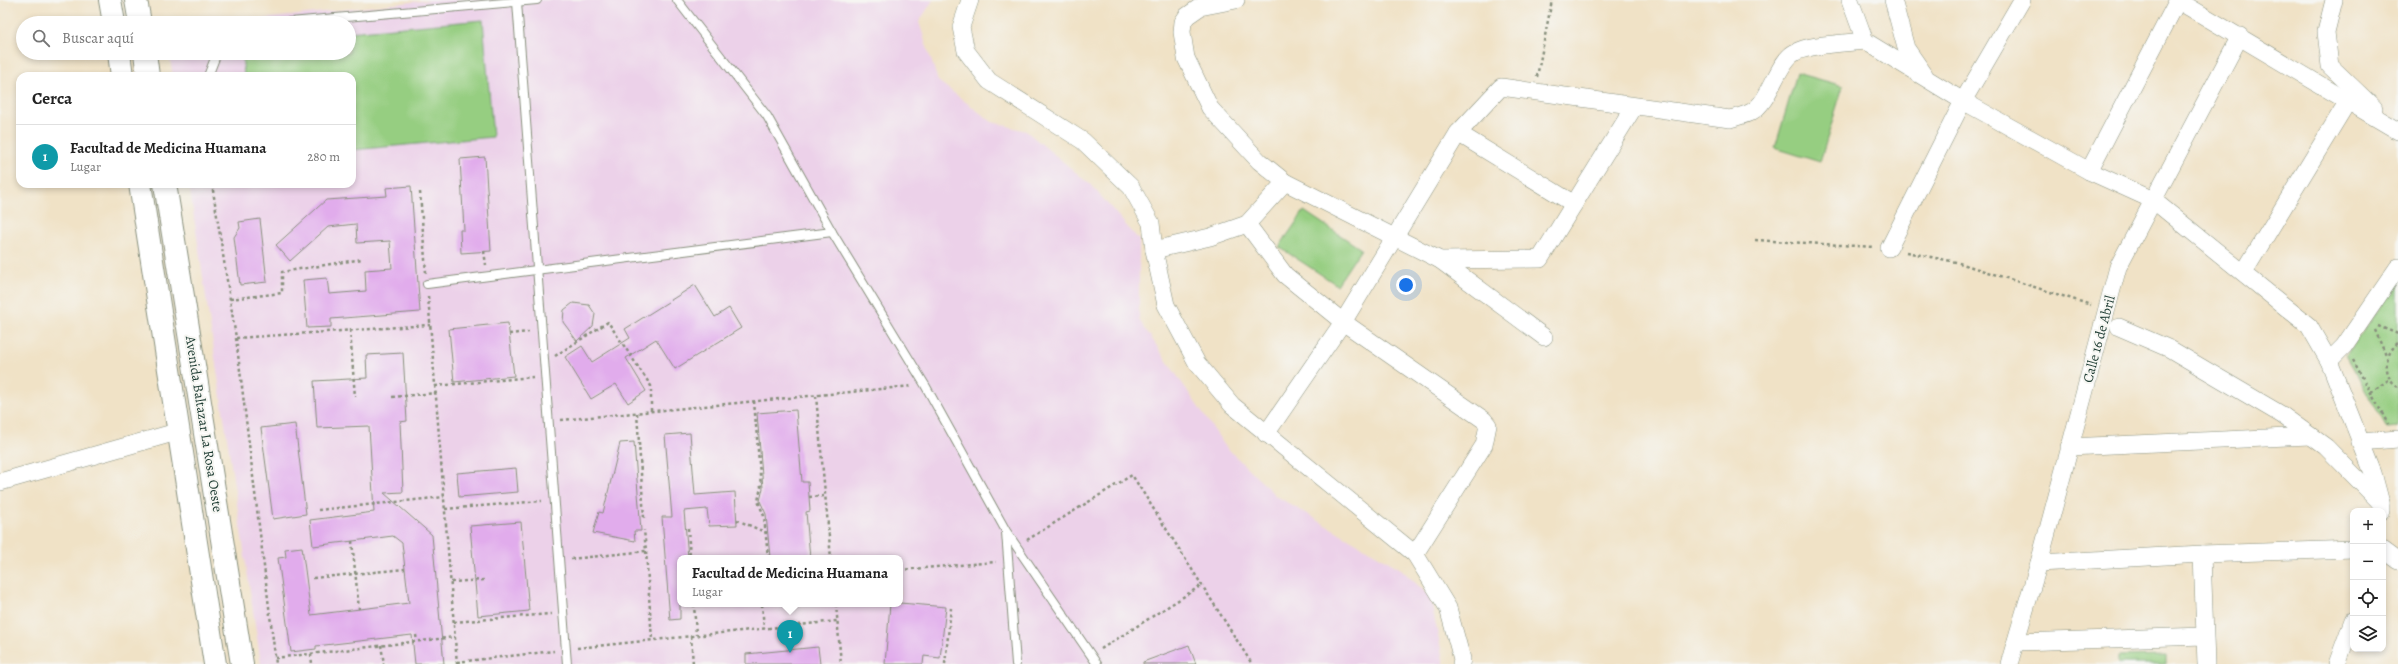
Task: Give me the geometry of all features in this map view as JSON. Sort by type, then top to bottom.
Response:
[{"type":"street","points":[[110,0],[113,16]]},
{"type":"street","points":[[136,0],[139,16]]},
{"type":"street","points":[[970,0],[961,27],[966,51],[989,81],[1083,141],[1131,187],[1151,224],[1154,250],[1166,305],[1196,363],[1232,405],[1416,554],[1448,608],[1462,661]]},
{"type":"street","points":[[1236,0],[1200,8],[1187,16],[1183,22],[1182,32],[1186,58],[1210,108],[1259,160],[1285,182],[1440,260],[1544,337]]},
{"type":"street","points":[[1850,0],[1865,42]]},
{"type":"street","points":[[1893,0],[1906,48],[1928,79]]},
{"type":"street","points":[[1889,248],[1963,101],[2022,0]]},
{"type":"street","points":[[2089,171],[2178,0],[2395,128]]},
{"type":"street","points":[[2334,0],[2326,32],[2330,66],[2395,128]]},
{"type":"street","name":"Calle 16 de Abril","points":[[2009,664],[2039,563],[2118,267],[2240,36]]},
{"type":"street","points":[[1266,434],[1343,322],[1458,133],[1501,87],[1634,107],[1730,119],[1752,112],[1770,91],[1778,72],[1792,55],[1819,46],[1865,42],[1963,101],[2089,171],[2153,200],[2244,272],[2308,326],[2329,361],[2373,473],[2381,507]]},
{"type":"street","points":[[120,60],[121,72]]},
{"type":"street","points":[[146,60],[147,72]]},
{"type":"street","points":[[2244,272],[2348,101]]},
{"type":"street","points":[[1440,260],[1540,259],[1634,107]]},
{"type":"street","points":[[1458,133],[1574,204]]},
{"type":"street","points":[[1154,250],[1210,237],[1247,224],[1285,182]]},
{"type":"street","name":"Avenida Baltazar La Rosa Oeste","points":[[141,188],[180,431],[215,664]]},
{"type":"street","name":"Avenida Baltazar La Rosa Oeste","points":[[166,188],[242,664]]},
{"type":"street","points":[[1247,224],[1285,275],[1343,322],[1484,420],[1488,425],[1484,445],[1416,554]]},
{"type":"street","points":[[2329,361],[2344,346],[2398,267]]},
{"type":"street","points":[[2119,327],[2170,349],[2282,416],[2326,447],[2381,507]]},
{"type":"street","points":[[0,482],[180,431]]},
{"type":"street","points":[[2069,446],[2310,436]]},
{"type":"street","points":[[2360,442],[2398,439]]},
{"type":"street","points":[[2039,563],[2202,554],[2350,549]]},
{"type":"street","points":[[2386,549],[2398,549]]},
{"type":"street","points":[[2386,551],[2398,561]]},
{"type":"street","points":[[2202,554],[2206,664]]},
{"type":"street","points":[[2337,664],[2350,628]]},
{"type":"street","points":[[2016,642],[2204,636]]},
{"type":"lane","points":[[356,16],[537,0]]},
{"type":"lane","points":[[677,0],[767,116],[832,232],[925,385],[1006,531],[1090,656],[1097,664]]},
{"type":"lane","points":[[517,2],[567,664]]},
{"type":"lane","points":[[209,72],[214,60]]},
{"type":"lane","points":[[427,284],[832,232]]},
{"type":"lane","points":[[1006,531],[1016,664]]},
{"type":"path","points":[[1534,91],[1552,0]]},
{"type":"path","points":[[213,188],[236,338],[276,664]]},
{"type":"path","points":[[420,192],[457,663],[566,649],[837,621]]},
{"type":"path","points":[[1755,240],[1889,248],[1956,262],[2107,310]]},
{"type":"path","points":[[230,299],[282,293],[282,272],[362,259]]},
{"type":"path","points":[[544,363],[608,322],[651,386],[651,411]]},
{"type":"path","points":[[2369,331],[2373,324]]},
{"type":"path","points":[[2373,324],[2398,334]]},
{"type":"path","points":[[2373,324],[2387,359],[2387,371],[2390,379],[2398,387]]},
{"type":"path","points":[[236,338],[430,325]]},
{"type":"path","points":[[350,330],[355,397]]},
{"type":"path","points":[[509,334],[542,331]]},
{"type":"path","points":[[2387,359],[2393,347],[2398,343]]},
{"type":"path","points":[[2351,357],[2388,424]]},
{"type":"path","points":[[435,386],[545,376]]},
{"type":"path","points":[[2371,392],[2390,379]]},
{"type":"path","points":[[549,421],[925,385]]},
{"type":"path","points":[[392,397],[436,393]]},
{"type":"path","points":[[816,396],[831,555]]},
{"type":"path","points":[[754,402],[761,487],[758,501],[764,516],[768,555]]},
{"type":"path","points":[[637,413],[644,518]]},
{"type":"path","points":[[1016,547],[1132,476],[1252,664]]},
{"type":"path","points":[[809,497],[825,496]]},
{"type":"path","points":[[318,510],[444,497]]},
{"type":"path","points":[[445,509],[555,500]]},
{"type":"path","points":[[737,520],[766,532]]},
{"type":"path","points":[[688,528],[690,555]]},
{"type":"path","points":[[644,530],[652,640]]},
{"type":"path","points":[[352,541],[359,609]]},
{"type":"path","points":[[559,560],[646,551]]},
{"type":"path","points":[[903,570],[1008,561]]},
{"type":"path","points":[[313,578],[405,569]]},
{"type":"path","points":[[451,582],[484,580]]},
{"type":"path","points":[[1090,656],[1202,585]]},
{"type":"path","points":[[694,607],[696,635]]},
{"type":"path","points":[[762,607],[764,629]]},
{"type":"path","points":[[836,607],[842,664]]},
{"type":"path","points":[[945,664],[951,608]]},
{"type":"path","points":[[454,622],[563,613]]},
{"type":"path","points":[[416,635],[417,641]]},
{"type":"path","points":[[691,636],[693,664]]},
{"type":"path","points":[[275,658],[455,637]]},
{"type":"path","points":[[381,645],[384,664]]},
{"type":"path","points":[[311,654],[312,664]]},
{"type":"shaded area","points":[[430,0],[933,0],[919,22],[938,81],[992,122],[1026,131],[1092,186],[1139,240],[1139,320],[1225,446],[1276,496],[1401,569],[1430,597],[1444,664],[261,664],[190,188],[356,188],[356,72],[172,72],[170,60],[356,60],[356,16],[289,16]]},
{"type":"green space","points":[[483,20],[493,137],[356,150],[356,72],[244,72],[243,60],[356,60],[356,31]]},
{"type":"green space","points":[[1797,73],[1843,86],[1820,162],[1775,148]]},
{"type":"green space","points":[[1304,211],[1361,249],[1337,285],[1279,247]]},
{"type":"green space","points":[[2398,282],[2398,427],[2387,428],[2346,355]]},
{"type":"green space","points":[[2166,656],[2166,664],[2118,664],[2118,657]]},
{"type":"building","points":[[485,157],[491,251],[461,253],[460,230],[464,230],[460,159]]},
{"type":"building","points":[[411,186],[420,312],[331,319],[331,327],[307,328],[303,280],[327,278],[329,294],[366,291],[365,270],[392,268],[390,241],[357,243],[356,224],[328,227],[290,261],[276,245],[326,200],[387,196],[386,188]]},
{"type":"building","points":[[260,219],[267,282],[240,285],[234,237],[240,228],[239,222]]},
{"type":"building","points":[[695,285],[715,317],[729,308],[741,328],[675,369],[656,339],[626,358],[646,391],[628,403],[616,384],[591,399],[565,357],[582,346],[592,362],[630,338],[625,329]]},
{"type":"building","points":[[573,303],[589,305],[595,314],[593,326],[577,341],[563,322],[564,310]]},
{"type":"building","points":[[508,323],[514,376],[454,382],[449,329]]},
{"type":"building","points":[[403,353],[407,421],[400,422],[403,492],[384,493],[432,535],[444,664],[415,664],[412,635],[316,646],[316,649],[291,652],[278,558],[286,557],[285,549],[302,547],[311,615],[409,603],[402,543],[393,536],[313,546],[310,520],[374,512],[369,426],[317,428],[314,381],[367,378],[366,355]]},
{"type":"building","points":[[796,410],[802,482],[808,482],[810,511],[806,512],[810,555],[770,555],[766,514],[760,501],[763,488],[757,413]]},
{"type":"building","points":[[295,424],[306,514],[273,519],[261,428]]},
{"type":"building","points":[[690,433],[695,495],[735,492],[737,525],[709,526],[707,509],[684,511],[688,555],[677,555],[677,607],[680,607],[680,619],[670,620],[662,517],[672,517],[665,435]]},
{"type":"building","points":[[634,442],[641,531],[634,531],[635,541],[593,533],[599,512],[603,513],[620,443]]},
{"type":"building","points":[[516,468],[518,492],[459,497],[457,473]]},
{"type":"building","points":[[521,522],[529,611],[478,616],[470,526]]},
{"type":"building","points":[[903,603],[946,607],[940,658],[924,656],[923,664],[885,664],[890,607],[903,607]]},
{"type":"building","points":[[1189,645],[1196,664],[1143,664],[1143,662]]},
{"type":"building","points":[[818,647],[820,664],[746,664],[746,654]]},
{"type":"place","name":"Facultad de Medicina Huamana","points":[[790,653]]}]
